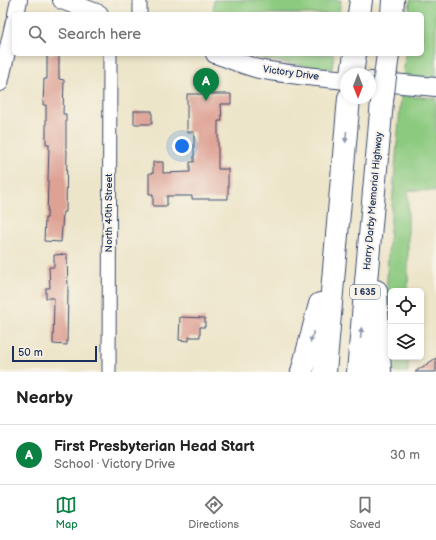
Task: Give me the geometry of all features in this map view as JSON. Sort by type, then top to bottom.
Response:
[{"type":"highway","points":[[360,12],[361,0]]},
{"type":"highway","points":[[392,12],[393,0]]},
{"type":"highway","points":[[353,68],[355,56]]},
{"type":"highway","name":"Harry Darby Memorial Highway","points":[[358,372],[382,101],[388,56]]},
{"type":"highway","points":[[325,372],[348,104]]},
{"type":"highway","points":[[372,212],[380,372]]},
{"type":"highway","points":[[302,372],[336,245]]},
{"type":"main road","points":[[62,0],[94,12]]},
{"type":"main road","name":"Victory Drive","points":[[220,56],[242,64],[275,72],[340,79]]},
{"type":"main road","points":[[376,81],[436,86]]},
{"type":"street","points":[[16,12],[19,0]]},
{"type":"street","points":[[140,0],[140,12]]},
{"type":"street","points":[[0,83],[12,30]]},
{"type":"street","name":"North 40th Street","points":[[109,372],[110,56]]},
{"type":"green space","points":[[214,0],[341,0],[339,12],[213,12]]},
{"type":"green space","points":[[410,0],[436,0],[436,78],[403,76],[405,56],[424,56],[424,12],[409,12]]},
{"type":"green space","points":[[251,56],[334,56],[332,69],[279,62]]},
{"type":"green space","points":[[401,96],[436,98],[436,191],[408,190],[408,288],[388,288],[388,349],[386,303],[388,254]]},
{"type":"green space","points":[[388,360],[408,360],[408,372],[389,372]]},
{"type":"building","points":[[47,56],[59,56],[59,79],[64,80],[63,114],[66,114],[67,150],[66,212],[63,212],[61,242],[44,241],[45,218],[47,218],[49,144],[46,144],[46,105],[43,105],[44,79],[47,79]]},
{"type":"building","points":[[187,94],[231,94],[231,104],[221,104],[222,121],[218,121],[218,169],[228,169],[228,199],[192,199],[192,196],[167,196],[167,206],[153,206],[153,194],[149,194],[149,173],[153,173],[153,162],[163,162],[163,173],[190,172],[190,162],[194,162],[194,132],[187,132]]},
{"type":"building","points":[[134,111],[152,111],[152,124],[134,124]]},
{"type":"building","points":[[67,254],[67,345],[53,344],[54,298],[46,298],[46,288],[50,288],[49,267],[54,267],[54,255]]},
{"type":"building","points":[[180,317],[205,318],[205,327],[200,327],[200,337],[189,337],[189,341],[179,340]]},
{"type":"building","points":[[436,358],[436,372],[415,372]]},
{"type":"place","name":"First Presbyterian Head Start","points":[[206,101]]}]
